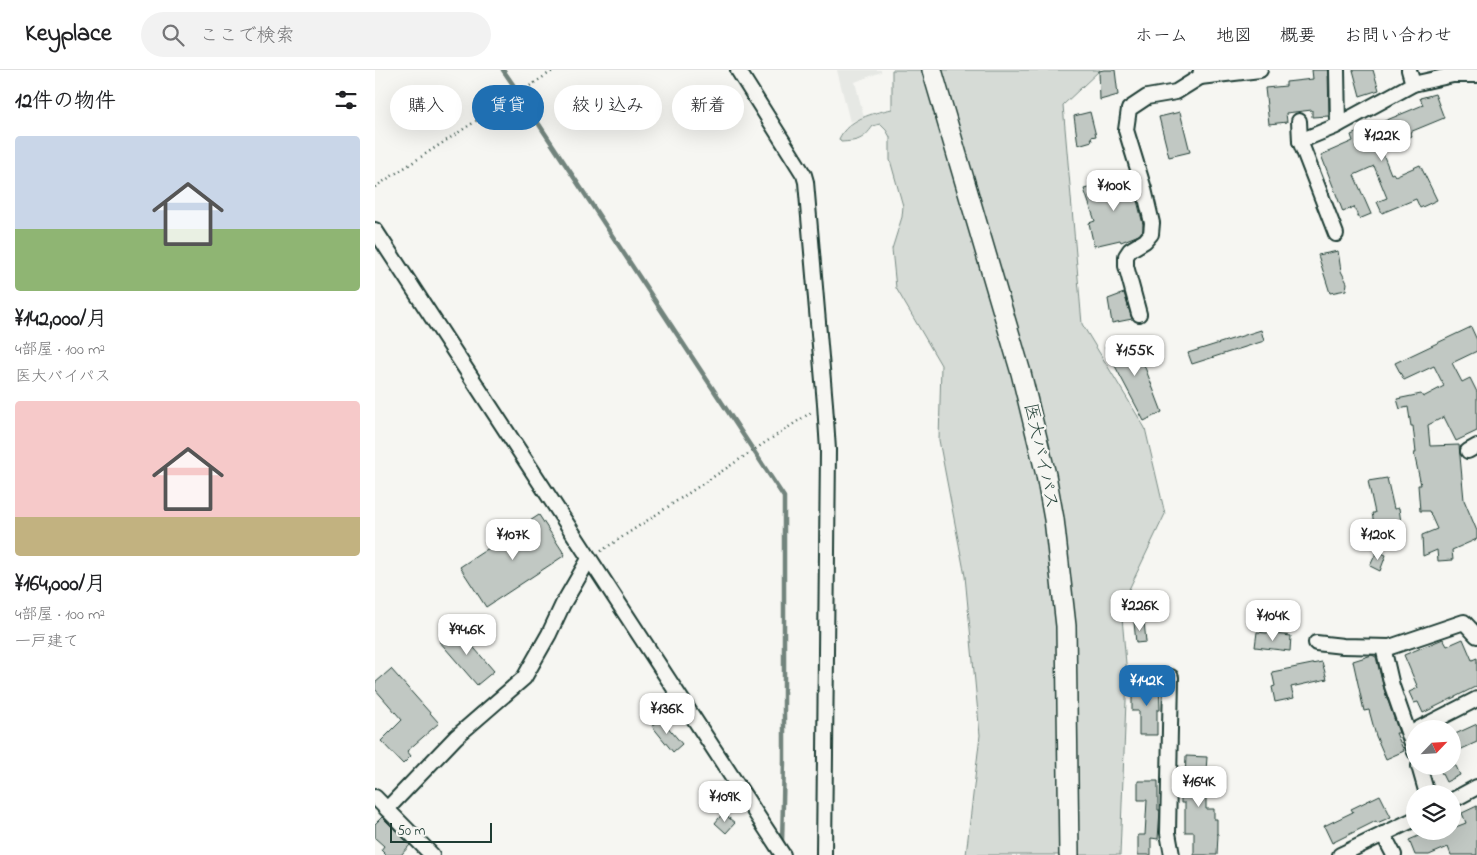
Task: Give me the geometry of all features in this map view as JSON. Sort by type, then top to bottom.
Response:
[{"type":"main road","name":"医大バイパス","points":[[932,70],[1021,373],[1046,475],[1054,519],[1066,626],[1069,855]]},
{"type":"street","points":[[738,70],[804,174],[806,182],[825,404],[827,470],[824,855]]},
{"type":"street","points":[[1139,314],[1126,266],[1126,256],[1130,250],[1145,242],[1151,234],[1152,223],[1126,130],[1129,109],[1147,98],[1176,92],[1200,74],[1260,70]]},
{"type":"street","points":[[1337,70],[1338,125]]},
{"type":"street","points":[[1409,70],[1413,84]]},
{"type":"street","points":[[1301,141],[1338,125],[1413,84],[1453,75],[1477,75]]},
{"type":"street","points":[[1299,121],[1301,141],[1335,234]]},
{"type":"street","points":[[375,230],[783,855]]},
{"type":"street","points":[[387,809],[456,737],[523,678],[589,559]]},
{"type":"street","points":[[1316,643],[1343,646],[1390,647],[1464,622],[1477,636]]},
{"type":"street","points":[[1383,647],[1392,686],[1409,720]]},
{"type":"street","points":[[1171,677],[1167,833],[1172,855]]},
{"type":"street","points":[[1434,720],[1477,699]]},
{"type":"street","points":[[1461,796],[1477,787]]},
{"type":"street","points":[[375,797],[433,855]]},
{"type":"street","points":[[1341,855],[1406,822]]},
{"type":"street","points":[[1383,834],[1394,855]]},
{"type":"path","points":[[375,187],[554,70]]},
{"type":"path","points":[[589,559],[825,404]]},
{"type":"shaded area","points":[[837,70],[881,70],[881,72],[855,82],[864,117],[850,122]]},
{"type":"shaded area","points":[[892,70],[1100,70],[1063,105],[1082,324],[1145,428],[1165,514],[1121,606],[1127,675],[1120,855],[966,855],[980,735],[965,576],[939,440],[941,365],[896,288],[892,249],[902,217],[903,206],[890,160],[890,137],[880,124],[873,126],[860,139],[841,142],[839,139],[848,126],[862,118],[892,109]]},
{"type":"building","points":[[1115,70],[1118,95],[1100,100],[1099,71]]},
{"type":"building","points":[[1312,70],[1328,70],[1329,116],[1312,117],[1312,110],[1286,113],[1287,122],[1269,124],[1265,88],[1286,86],[1286,82],[1313,79]]},
{"type":"building","points":[[1353,70],[1373,70],[1379,90],[1360,96]]},
{"type":"building","points":[[1435,94],[1444,118],[1410,132],[1412,136],[1381,149],[1391,174],[1393,173],[1395,176],[1420,165],[1437,200],[1420,208],[1416,199],[1382,213],[1377,202],[1387,198],[1374,166],[1354,175],[1371,214],[1359,219],[1354,207],[1343,212],[1321,155],[1353,141],[1351,135],[1423,105],[1420,98]]},
{"type":"building","points":[[1090,112],[1096,136],[1091,137],[1092,141],[1078,145],[1074,116]]},
{"type":"building","points":[[1180,112],[1190,152],[1169,157],[1159,117]]},
{"type":"building","points":[[1131,177],[1143,230],[1139,235],[1121,242],[1120,240],[1094,246],[1089,223],[1095,221],[1084,189]]},
{"type":"building","points":[[1338,251],[1341,271],[1347,283],[1346,290],[1330,293],[1318,255]]},
{"type":"building","points":[[1124,293],[1132,319],[1112,323],[1108,299]]},
{"type":"building","points":[[1471,327],[1477,340],[1477,351],[1452,363],[1462,382],[1470,378],[1477,392],[1477,431],[1456,441],[1444,417],[1428,425],[1430,446],[1459,445],[1464,500],[1477,531],[1477,539],[1452,550],[1453,560],[1438,561],[1437,550],[1423,556],[1422,535],[1437,529],[1429,511],[1420,511],[1418,485],[1421,485],[1414,453],[1416,453],[1413,426],[1411,426],[1408,407],[1400,409],[1397,399],[1421,394],[1423,397],[1444,386],[1434,366],[1404,380],[1395,363]]},
{"type":"building","points":[[1261,330],[1264,341],[1192,364],[1188,353]]},
{"type":"building","points":[[1133,336],[1162,412],[1144,421],[1105,347]]},
{"type":"building","points":[[1387,478],[1394,509],[1399,508],[1402,530],[1376,534],[1372,513],[1375,513],[1368,481]]},
{"type":"building","points":[[539,515],[565,555],[486,607],[460,567]]},
{"type":"building","points":[[1377,551],[1386,555],[1380,571],[1370,566]]},
{"type":"building","points":[[1144,621],[1146,642],[1136,643],[1134,622]]},
{"type":"building","points":[[456,627],[494,671],[477,685],[439,641]]},
{"type":"building","points":[[1257,632],[1291,636],[1290,651],[1255,647]]},
{"type":"building","points":[[1443,639],[1447,646],[1463,639],[1472,660],[1477,658],[1477,686],[1423,713],[1418,702],[1414,703],[1409,692],[1418,688],[1404,655]]},
{"type":"building","points":[[1372,655],[1376,657],[1384,689],[1399,733],[1396,733],[1404,751],[1386,759],[1376,736],[1369,710],[1364,711],[1353,661]]},
{"type":"building","points":[[1322,662],[1327,679],[1291,687],[1294,698],[1275,702],[1272,687],[1275,686],[1272,672]]},
{"type":"building","points":[[391,669],[439,723],[407,751],[411,756],[403,764],[381,741],[402,720],[375,689],[375,683]]},
{"type":"building","points":[[1159,679],[1160,710],[1157,710],[1157,735],[1139,735],[1139,711],[1132,711],[1132,689],[1147,689],[1147,680]]},
{"type":"building","points":[[661,719],[682,744],[673,752],[652,726]]},
{"type":"building","points":[[1477,724],[1477,742],[1461,749],[1461,731]]},
{"type":"building","points":[[1186,756],[1207,757],[1206,809],[1214,809],[1214,819],[1217,819],[1217,855],[1194,855],[1194,832],[1185,832],[1185,803],[1181,803],[1181,781],[1185,780]]},
{"type":"building","points":[[1442,775],[1460,775],[1446,782]]},
{"type":"building","points":[[1138,781],[1158,781],[1158,810],[1160,810],[1158,839],[1151,838],[1151,855],[1138,855],[1138,835],[1145,835],[1147,800],[1138,800]]},
{"type":"building","points":[[1380,795],[1391,817],[1377,823],[1376,821],[1332,843],[1324,826],[1353,812],[1351,809]]},
{"type":"building","points":[[1477,806],[1477,855],[1451,855],[1448,847],[1429,855],[1415,855],[1409,840],[1461,840],[1461,825],[1466,823],[1462,813]]},
{"type":"building","points":[[723,813],[735,823],[726,833],[715,823]]},
{"type":"building","points":[[382,817],[410,845],[401,855],[386,855],[381,850],[384,846],[375,838],[375,824]]},
{"type":"waterway","points":[[503,70],[513,85]]},
{"type":"waterway","points":[[543,130],[784,497],[784,761],[782,843]]}]
